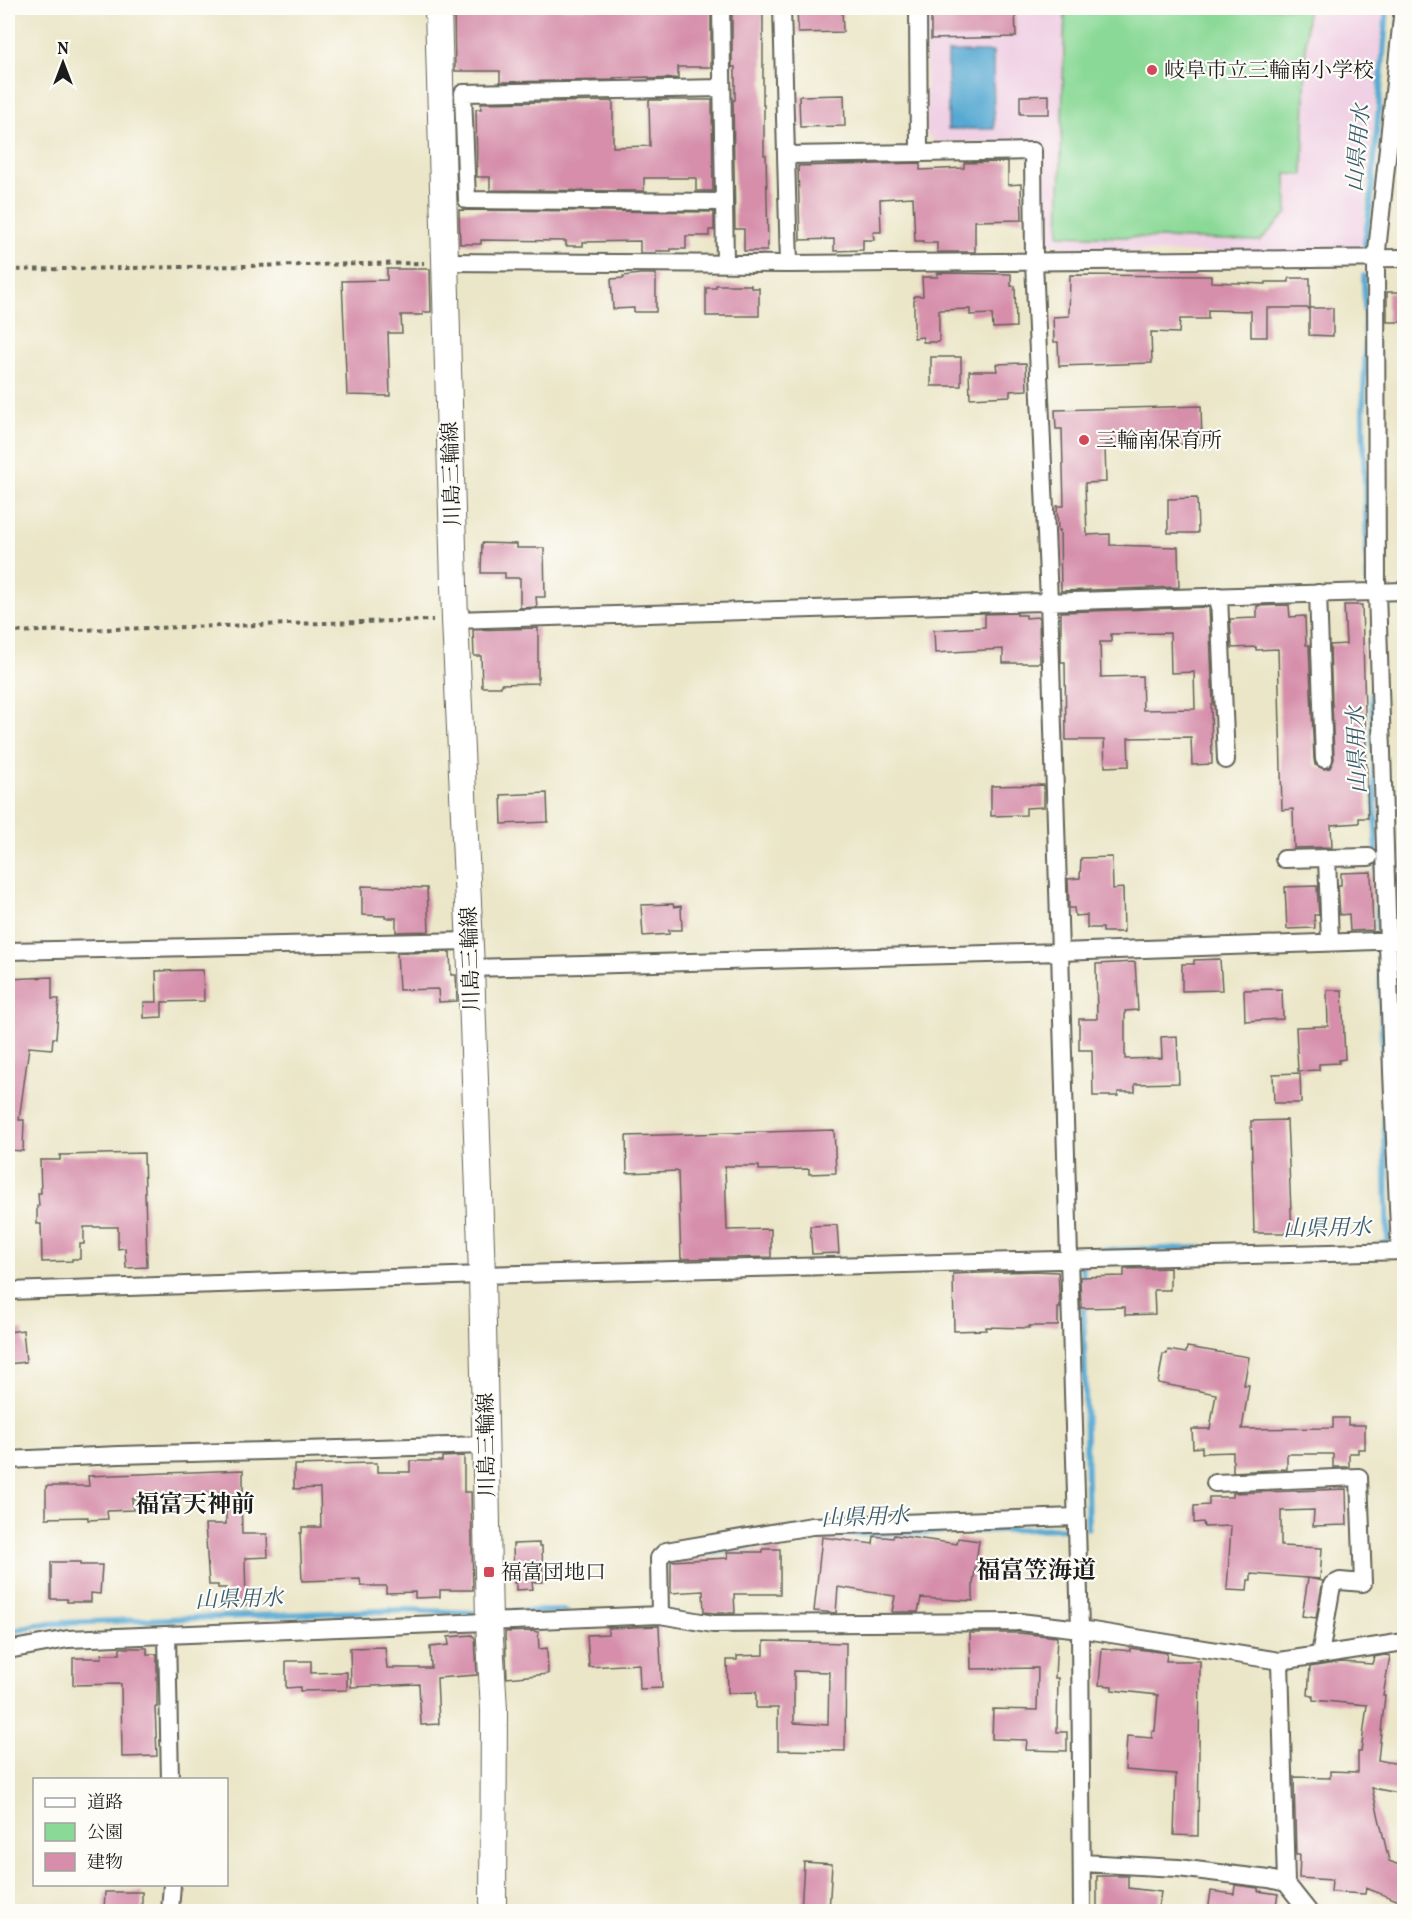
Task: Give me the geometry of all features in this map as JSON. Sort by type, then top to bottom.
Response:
[{"type":"main road","name":"川島三輪線","points":[[438,8],[455,620],[482,1275],[489,1622],[494,1710],[493,1911]]},
{"type":"street","points":[[721,8],[725,262]]},
{"type":"street","points":[[782,8],[789,264]]},
{"type":"street","points":[[918,8],[918,153]]},
{"type":"street","points":[[8,1292],[482,1275],[1402,1251],[1387,940],[1377,591],[1376,260],[1398,100],[1403,8]]},
{"type":"street","points":[[722,88],[463,93],[467,200],[724,202]]},
{"type":"street","points":[[786,155],[1033,151],[1034,261],[1060,952],[1080,1629],[1082,1911]]},
{"type":"street","points":[[445,262],[789,264],[1404,258]]},
{"type":"street","points":[[455,620],[1048,600],[1404,591]]},
{"type":"street","points":[[1318,593],[1324,759]]},
{"type":"street","points":[[1219,596],[1226,760]]},
{"type":"street","points":[[1284,860],[1369,857]]},
{"type":"street","points":[[1327,858],[1330,942]]},
{"type":"street","points":[[471,968],[1404,940]]},
{"type":"street","points":[[8,951],[470,941]]},
{"type":"street","points":[[8,1460],[486,1445]]},
{"type":"street","points":[[1215,1483],[1359,1478],[1363,1583],[1340,1581],[1332,1585],[1320,1655]]},
{"type":"street","points":[[660,1615],[659,1558],[666,1551],[812,1526],[1076,1517]]},
{"type":"street","points":[[8,1650],[68,1639],[660,1615],[713,1624],[1020,1622],[1080,1629],[1280,1662],[1404,1642]]},
{"type":"street","points":[[167,1635],[170,1778]]},
{"type":"street","points":[[1280,1662],[1286,1883]]},
{"type":"street","points":[[1082,1863],[1178,1868],[1269,1879],[1286,1883],[1309,1911]]},
{"type":"street","points":[[170,1911],[172,1886]]},
{"type":"path","points":[[8,270],[445,262]]},
{"type":"path","points":[[8,632],[455,620]]},
{"type":"shaded area","name":"岐阜市立三輪南小学校","points":[[926,8],[1384,8],[1361,255],[1067,251],[1058,243],[1046,243],[1041,142],[935,142],[926,133]]},
{"type":"green space","points":[[1065,8],[1307,8],[1303,175],[1286,174],[1287,213],[1260,241],[1059,235]]},
{"type":"water","points":[[948,52],[993,52],[994,129],[948,129]]},
{"type":"building","points":[[454,8],[711,8],[711,67],[678,67],[678,78],[500,82],[500,71],[455,71]]},
{"type":"building","points":[[732,8],[763,8],[767,251],[744,251],[744,229],[735,229],[733,100],[735,100],[735,67],[732,67]]},
{"type":"building","points":[[797,8],[842,8],[843,32],[798,33]]},
{"type":"building","points":[[931,8],[1015,8],[1016,37],[931,39]]},
{"type":"building","points":[[844,95],[845,126],[800,127],[799,96]]},
{"type":"building","points":[[1049,95],[1049,114],[1020,114],[1020,96]]},
{"type":"building","points":[[649,100],[712,100],[713,191],[696,191],[696,178],[644,178],[644,191],[490,190],[490,177],[477,177],[476,109],[481,109],[481,103],[613,101],[613,147],[650,146]]},
{"type":"building","points":[[1008,162],[1008,185],[1021,184],[1022,220],[975,221],[975,252],[937,252],[937,243],[915,241],[913,197],[880,199],[881,232],[873,232],[874,240],[863,240],[863,250],[834,251],[834,239],[800,240],[798,166],[920,163],[920,170],[964,168],[964,163]]},
{"type":"building","points":[[459,210],[714,212],[714,230],[709,230],[709,236],[686,236],[686,249],[656,251],[656,253],[640,253],[640,241],[583,242],[583,246],[566,246],[566,241],[481,240],[481,244],[460,244]]},
{"type":"building","points":[[387,269],[430,269],[431,312],[423,312],[423,315],[401,315],[402,333],[388,333],[390,396],[347,395],[342,281],[387,280]]},
{"type":"building","points":[[938,273],[1011,274],[1011,286],[1015,286],[1016,327],[993,328],[992,314],[970,315],[970,309],[939,310],[939,342],[923,342],[923,337],[914,338],[914,296],[923,296],[922,277],[938,277]]},
{"type":"building","points":[[656,274],[656,312],[634,312],[634,308],[613,309],[611,279]]},
{"type":"building","points":[[1070,275],[1211,276],[1211,282],[1266,284],[1266,282],[1289,282],[1289,278],[1310,278],[1310,308],[1267,308],[1267,337],[1251,337],[1251,311],[1208,310],[1208,319],[1180,319],[1179,333],[1151,332],[1152,363],[1059,366],[1058,342],[1054,342],[1053,317],[1069,316]]},
{"type":"building","points":[[716,285],[751,285],[751,288],[759,288],[759,316],[706,316],[706,288],[716,288]]},
{"type":"building","points":[[1387,292],[1404,292],[1404,322],[1387,322]]},
{"type":"building","points":[[1309,308],[1333,308],[1333,336],[1309,335]]},
{"type":"building","points":[[931,357],[961,357],[961,386],[931,386]]},
{"type":"building","points":[[1026,363],[1027,390],[1010,391],[1010,396],[970,398],[969,371],[997,371],[996,364]]},
{"type":"building","points":[[1201,406],[1202,444],[1105,445],[1106,482],[1085,483],[1087,535],[1110,534],[1110,545],[1178,547],[1179,587],[1061,591],[1060,530],[1058,531],[1057,506],[1064,506],[1062,429],[1056,429],[1055,410]]},
{"type":"building","points":[[1197,498],[1198,533],[1168,533],[1168,499]]},
{"type":"building","points":[[482,543],[517,544],[517,548],[544,548],[545,597],[536,597],[537,607],[520,608],[520,578],[505,578],[505,573],[481,573]]},
{"type":"building","points":[[1289,605],[1290,617],[1305,616],[1306,645],[1309,645],[1314,759],[1315,765],[1324,769],[1330,768],[1334,759],[1330,645],[1346,644],[1344,605],[1362,605],[1368,818],[1359,818],[1359,823],[1331,825],[1332,847],[1294,848],[1293,809],[1282,810],[1278,649],[1232,648],[1230,619],[1257,618],[1257,606]]},
{"type":"building","points":[[1209,607],[1213,704],[1211,704],[1212,764],[1192,765],[1191,737],[1128,738],[1129,766],[1105,767],[1104,740],[1066,740],[1065,662],[1061,662],[1061,612]],"holes":[[[1170,633],[1171,673],[1194,672],[1195,709],[1143,710],[1142,676],[1101,677],[1100,642],[1111,642],[1111,634]]]},
{"type":"building","points":[[1017,613],[1017,615],[1026,615],[1026,618],[1039,617],[1040,663],[1003,663],[1003,649],[935,653],[934,630],[985,627],[985,614]]},
{"type":"building","points":[[538,628],[538,683],[482,687],[481,656],[474,656],[473,630]]},
{"type":"building","points":[[1044,785],[1044,807],[1026,808],[1026,815],[991,816],[991,786]]},
{"type":"building","points":[[547,793],[548,822],[502,824],[501,795]]},
{"type":"building","points":[[1112,857],[1113,889],[1123,888],[1124,932],[1103,932],[1103,928],[1087,928],[1087,915],[1075,916],[1074,908],[1069,908],[1068,879],[1080,878],[1081,858]]},
{"type":"building","points":[[1371,872],[1373,930],[1350,931],[1349,914],[1340,915],[1338,885],[1341,885],[1341,873]]},
{"type":"building","points":[[362,886],[427,888],[429,931],[396,932],[396,918],[362,915]]},
{"type":"building","points":[[1317,886],[1319,915],[1314,915],[1315,928],[1287,929],[1285,887]]},
{"type":"building","points":[[673,904],[674,907],[681,906],[682,930],[669,930],[669,934],[643,936],[641,905]]},
{"type":"building","points":[[450,952],[451,975],[456,975],[457,1001],[439,1002],[438,989],[399,990],[397,953]]},
{"type":"building","points":[[1220,959],[1222,990],[1182,991],[1182,964],[1194,964],[1194,960]]},
{"type":"building","points":[[1135,962],[1138,1010],[1125,1011],[1125,1059],[1162,1058],[1161,1037],[1177,1036],[1179,1083],[1135,1084],[1135,1092],[1118,1092],[1118,1096],[1093,1096],[1092,1050],[1079,1050],[1079,1019],[1097,1019],[1096,964]]},
{"type":"building","points":[[203,970],[204,1001],[162,1002],[162,1017],[144,1018],[144,1002],[157,1002],[156,971]]},
{"type":"building","points":[[52,977],[52,999],[59,999],[56,1038],[53,1038],[52,1049],[29,1047],[19,1120],[24,1120],[23,1151],[8,1150],[10,1007],[8,1007],[8,979]]},
{"type":"building","points":[[1282,989],[1283,1019],[1245,1021],[1244,990]]},
{"type":"building","points":[[1327,990],[1342,990],[1345,1059],[1339,1060],[1339,1063],[1319,1064],[1319,1070],[1298,1071],[1296,1027],[1328,1026]]},
{"type":"building","points":[[1300,1073],[1301,1103],[1274,1103],[1273,1074]]},
{"type":"building","points":[[1287,1120],[1292,1233],[1254,1233],[1251,1121]]},
{"type":"building","points":[[834,1130],[836,1173],[809,1174],[809,1169],[759,1170],[759,1166],[725,1166],[727,1230],[771,1229],[771,1257],[681,1259],[678,1171],[627,1173],[626,1136]]},
{"type":"building","points":[[144,1153],[147,1267],[126,1268],[125,1248],[118,1249],[118,1227],[84,1227],[84,1244],[80,1244],[80,1259],[42,1262],[41,1224],[37,1224],[38,1193],[41,1193],[40,1160],[60,1160],[60,1155]]},
{"type":"building","points":[[837,1225],[839,1253],[812,1254],[810,1226]]},
{"type":"building","points":[[1170,1268],[1170,1290],[1154,1290],[1155,1314],[1125,1315],[1125,1307],[1081,1308],[1080,1277],[1124,1276],[1124,1269]]},
{"type":"building","points":[[1058,1272],[1060,1308],[1058,1308],[1058,1326],[986,1327],[986,1330],[954,1331],[953,1274]]},
{"type":"building","points":[[23,1330],[26,1362],[8,1364],[8,1332]]},
{"type":"building","points":[[1187,1347],[1249,1357],[1244,1385],[1249,1385],[1242,1429],[1333,1428],[1333,1418],[1348,1418],[1348,1425],[1365,1425],[1365,1449],[1358,1449],[1358,1453],[1349,1453],[1349,1467],[1333,1467],[1333,1454],[1287,1454],[1287,1469],[1233,1472],[1233,1452],[1202,1453],[1202,1447],[1193,1448],[1192,1429],[1210,1429],[1216,1394],[1158,1383],[1163,1354],[1167,1354],[1168,1350],[1186,1353]]},
{"type":"building","points":[[464,1456],[464,1492],[471,1492],[473,1590],[440,1590],[440,1597],[415,1598],[415,1592],[386,1593],[386,1586],[361,1586],[360,1579],[302,1581],[300,1533],[302,1533],[302,1527],[321,1527],[320,1488],[294,1489],[294,1465],[377,1463],[377,1472],[410,1472],[410,1461],[442,1461],[442,1457]]},
{"type":"building","points":[[243,1470],[242,1534],[267,1534],[268,1557],[245,1558],[246,1605],[226,1605],[226,1588],[209,1585],[205,1524],[226,1524],[226,1492],[189,1493],[189,1497],[132,1499],[133,1510],[107,1511],[108,1519],[46,1518],[46,1486],[89,1486],[88,1476]]},
{"type":"building","points":[[1346,1489],[1347,1525],[1313,1526],[1314,1510],[1281,1511],[1281,1546],[1322,1548],[1320,1579],[1251,1574],[1247,1591],[1227,1590],[1231,1526],[1204,1527],[1203,1522],[1194,1523],[1194,1506],[1209,1505],[1209,1497],[1233,1497],[1233,1493]]},
{"type":"building","points":[[894,1535],[957,1544],[958,1538],[979,1541],[973,1601],[921,1598],[918,1612],[892,1612],[895,1596],[838,1587],[836,1613],[814,1611],[822,1537],[873,1544],[874,1536],[893,1538]]},
{"type":"building","points":[[539,1543],[539,1546],[542,1546],[543,1582],[532,1582],[533,1589],[516,1590],[513,1544]]},
{"type":"building","points":[[763,1549],[780,1549],[780,1594],[734,1594],[735,1613],[714,1613],[704,1612],[703,1591],[671,1593],[671,1561],[728,1558],[727,1552],[763,1552]]},
{"type":"building","points":[[51,1562],[102,1565],[100,1594],[91,1593],[91,1602],[51,1599]]},
{"type":"building","points":[[1308,1578],[1323,1581],[1316,1618],[1302,1616]]},
{"type":"building","points":[[659,1626],[662,1688],[640,1689],[639,1664],[589,1667],[587,1635],[608,1634],[608,1628]]},
{"type":"building","points":[[505,1632],[538,1632],[539,1649],[547,1648],[548,1674],[507,1678]]},
{"type":"building","points":[[970,1633],[1019,1633],[1057,1637],[1055,1678],[1058,1678],[1057,1732],[1067,1732],[1067,1751],[1026,1750],[1027,1740],[992,1739],[993,1709],[1037,1710],[1038,1668],[971,1669]]},
{"type":"building","points":[[472,1635],[475,1638],[477,1675],[437,1678],[439,1724],[421,1725],[419,1684],[351,1687],[350,1648],[385,1647],[387,1668],[431,1668],[430,1647],[449,1645],[448,1637]]},
{"type":"building","points":[[764,1641],[846,1643],[845,1751],[778,1750],[778,1708],[756,1708],[756,1692],[728,1693],[727,1660],[737,1660],[737,1656],[764,1655]],"holes":[[[794,1671],[829,1672],[828,1725],[794,1723]]]},
{"type":"building","points":[[120,1648],[147,1648],[147,1654],[157,1654],[157,1707],[155,1707],[157,1756],[122,1757],[121,1684],[73,1685],[73,1658],[102,1658],[102,1654],[120,1654]]},
{"type":"building","points":[[1102,1648],[1130,1651],[1130,1648],[1167,1653],[1166,1661],[1200,1661],[1198,1836],[1174,1835],[1176,1774],[1125,1770],[1127,1736],[1152,1738],[1152,1731],[1155,1731],[1158,1695],[1112,1690],[1112,1686],[1099,1685]]},
{"type":"building","points":[[1390,1656],[1383,1696],[1385,1696],[1378,1760],[1404,1765],[1404,1794],[1372,1788],[1389,1861],[1404,1867],[1404,1903],[1366,1888],[1365,1894],[1331,1892],[1332,1880],[1299,1878],[1300,1855],[1296,1855],[1294,1777],[1330,1778],[1330,1771],[1358,1772],[1358,1752],[1361,1752],[1367,1705],[1313,1700],[1313,1696],[1308,1695],[1310,1667],[1341,1662],[1372,1664],[1374,1657]]},
{"type":"building","points":[[286,1661],[311,1661],[311,1673],[347,1672],[347,1690],[300,1691],[300,1687],[286,1688]]},
{"type":"building","points":[[804,1862],[832,1864],[829,1911],[801,1911]]},
{"type":"building","points":[[1097,1876],[1128,1876],[1128,1888],[1161,1892],[1158,1911],[1097,1911]]},
{"type":"building","points":[[1235,1885],[1278,1894],[1275,1911],[1208,1911],[1211,1891],[1234,1894]]},
{"type":"building","points":[[105,1892],[142,1892],[142,1911],[104,1911]]},
{"type":"waterway","name":"山県用水","points":[[1365,256],[1387,8]]},
{"type":"waterway","name":"山県用水","points":[[1364,276],[1366,339],[1363,413],[1368,584]]},
{"type":"waterway","name":"山県用水","points":[[1372,691],[1379,935]]},
{"type":"waterway","name":"山県用水","points":[[1380,951],[1388,1241],[1387,1244],[1381,1244]]},
{"type":"waterway","name":"山県用水","points":[[1083,1251],[1200,1248]]},
{"type":"waterway","name":"山県用水","points":[[1082,1262],[1083,1282]]},
{"type":"waterway","name":"山県用水","points":[[1083,1302],[1088,1528]]},
{"type":"waterway","name":"山県用水","points":[[682,1556],[818,1535],[1070,1528]]},
{"type":"waterway","name":"山県用水","points":[[8,1633],[35,1625],[63,1623],[406,1610],[473,1613]]},
{"type":"waterway","name":"山県用水","points":[[494,1612],[565,1611]]},
{"type":"place","name":"岐阜市立三輪南小学校","points":[[1152,70]]},
{"type":"place","name":"三輪南保育所","points":[[1084,440]]},
{"type":"place","name":"福富団地口","points":[[489,1572]]},
{"type":"district","name":"福富天神前","points":[[195,1504]]},
{"type":"district","name":"福富笠海道","points":[[1036,1570]]}]
